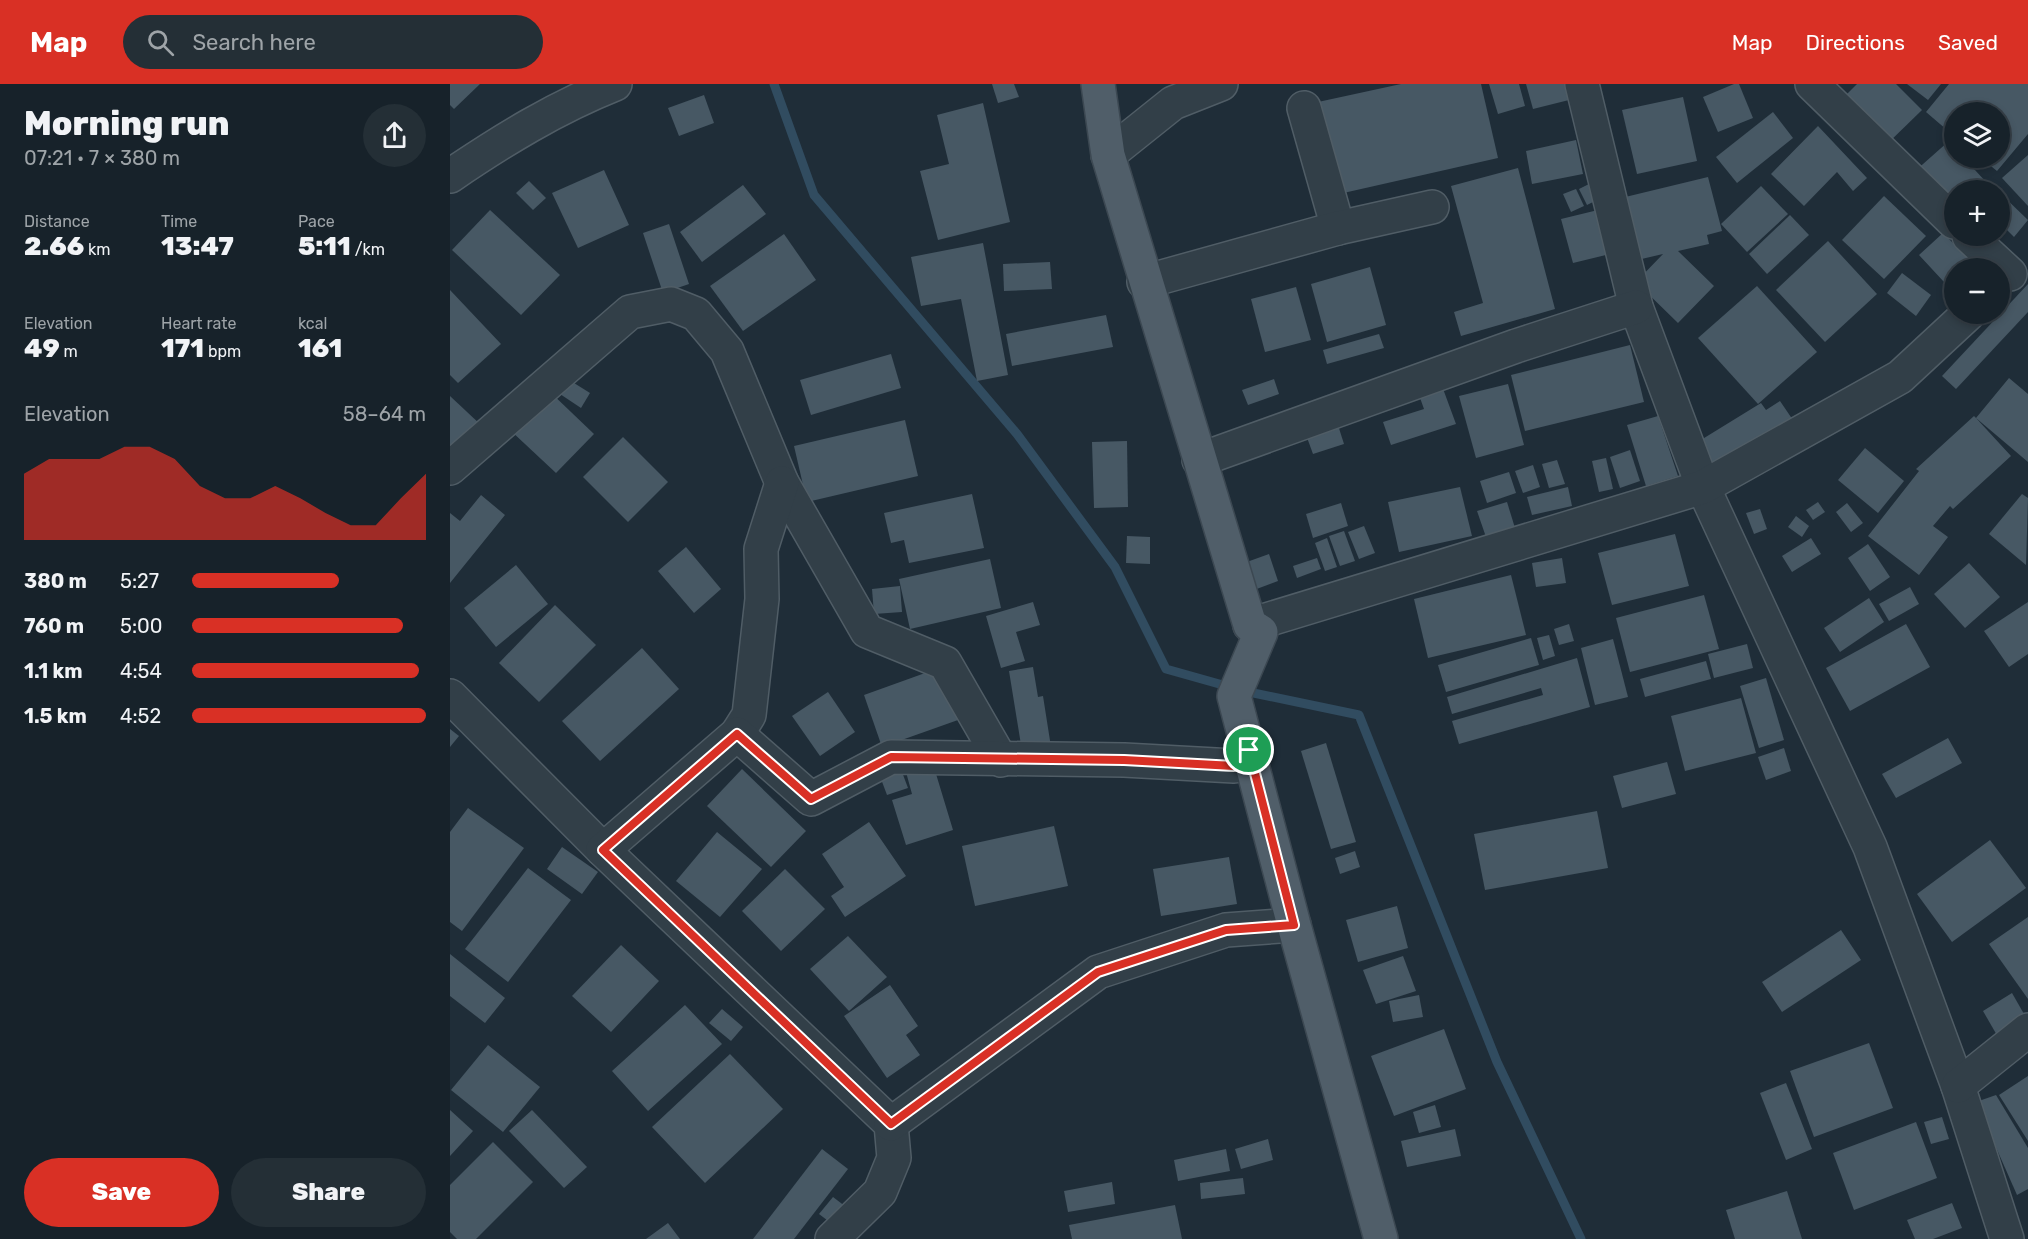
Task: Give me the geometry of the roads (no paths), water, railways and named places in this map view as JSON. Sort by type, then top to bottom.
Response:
[{"type":"main road","points":[[1098,84],[1108,155],[1144,282],[1199,460],[1256,628],[1234,696],[1294,925],[1381,1239]]},
{"type":"street","points":[[450,176],[524,126],[578,99],[615,84]]},
{"type":"street","points":[[1108,155],[1173,103],[1221,84]]},
{"type":"street","points":[[1582,84],[1636,307],[1703,488],[1870,847],[1958,1086],[2007,1239]]},
{"type":"street","points":[[1812,84],[1944,212]]},
{"type":"street","points":[[1304,108],[1338,228]]},
{"type":"street","points":[[1144,282],[1338,228],[1432,207]]},
{"type":"street","points":[[1981,246],[2012,271]]},
{"type":"street","points":[[450,468],[630,312],[670,304],[696,314],[727,351],[782,483],[867,631],[945,663],[1001,760]]},
{"type":"street","points":[[1199,460],[1516,346],[1636,307]]},
{"type":"street","points":[[1256,628],[1703,488],[1900,377],[1957,324]]},
{"type":"street","points":[[603,850],[737,734],[749,715],[762,599],[761,549],[782,483]]},
{"type":"street","points":[[450,696],[603,850],[891,1124],[894,1158],[880,1192],[832,1239]]},
{"type":"street","points":[[737,734],[811,799],[891,757],[1124,760],[1234,766],[1249,750]]},
{"type":"street","points":[[891,1124],[1098,972],[1226,930],[1294,925]]},
{"type":"street","points":[[1958,1086],[2028,1030]]},
{"type":"waterway","points":[[774,84],[814,195],[1017,434],[1115,567],[1166,669],[1230,687]]},
{"type":"waterway","points":[[1244,691],[1359,715],[1497,1062],[1581,1239]]}]
